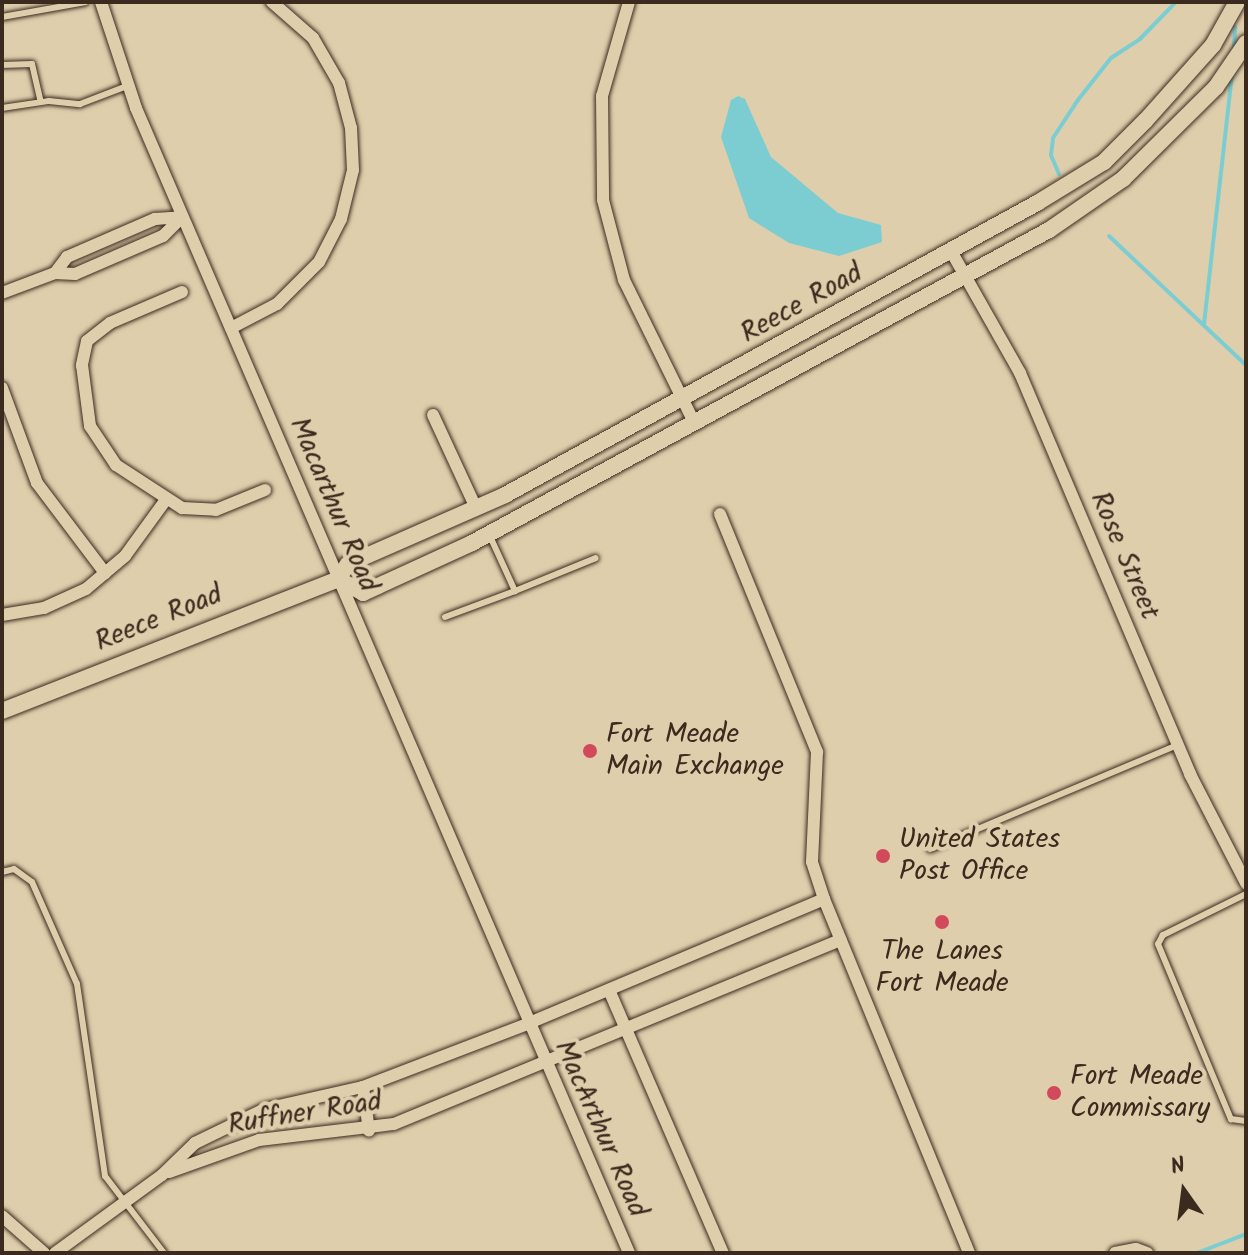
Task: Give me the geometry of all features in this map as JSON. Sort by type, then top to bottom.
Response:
[{"type":"street","name":"Macarthur Road","points":[[101,2],[127,86],[527,1024]]},
{"type":"street","points":[[231,328],[277,304],[319,262],[341,219],[353,170],[351,128],[339,83],[313,38],[272,2]]},
{"type":"street","points":[[629,2],[602,96],[603,200],[624,280],[694,422]]},
{"type":"street","name":"Reece Road","points":[[2,711],[338,579],[348,564],[476,508],[951,251],[1104,162],[1213,45],[1237,2]]},
{"type":"street","name":"Reece Road","points":[[338,579],[363,593],[489,534],[1049,230],[1123,179],[1216,87],[1246,43]]},
{"type":"street","points":[[55,273],[67,257],[155,219],[182,217]]},
{"type":"street","points":[[2,293],[55,273],[75,274],[90,268],[163,236],[182,217]]},
{"type":"street","name":"Rose Street","points":[[951,251],[1026,386],[1177,745],[1244,875]]},
{"type":"street","points":[[182,292],[97,331],[87,341],[82,365],[85,409],[96,438],[116,465],[165,501],[201,512],[265,490]]},
{"type":"street","points":[[2,388],[37,483],[105,573]]},
{"type":"street","points":[[433,415],[476,508]]},
{"type":"street","points":[[2,615],[66,600],[105,573],[138,542],[165,501]]},
{"type":"street","points":[[720,514],[817,752],[812,862],[824,899],[969,1253]]},
{"type":"street","name":"Ruffner Road","points":[[55,1253],[162,1175],[195,1143],[254,1115],[363,1087],[527,1024],[824,899]]},
{"type":"street","name":"Ruffner Road","points":[[162,1175],[259,1140],[369,1131],[545,1065],[841,940]]},
{"type":"street","points":[[609,990],[723,1253]]},
{"type":"street","name":"MacArthur Road","points":[[527,1024],[629,1253]]},
{"type":"street","points":[[363,1087],[369,1131]]},
{"type":"street","points":[[254,1115],[259,1140]]},
{"type":"street","points":[[2,1216],[44,1253]]},
{"type":"street","points":[[1115,1253],[1136,1249],[1147,1253]]},
{"type":"lane","points":[[2,17],[45,6],[86,2]]},
{"type":"lane","points":[[2,65],[32,64],[41,102]]},
{"type":"lane","points":[[2,108],[41,102],[80,104],[127,86]]},
{"type":"lane","points":[[489,534],[515,591]]},
{"type":"lane","points":[[445,617],[596,558]]},
{"type":"lane","points":[[930,849],[1177,745]]},
{"type":"lane","points":[[2,872],[14,869],[32,882],[77,984],[105,1176],[122,1204],[164,1253]]},
{"type":"lane","points":[[1246,894],[1163,935],[1158,944],[1231,1119],[1246,1121]]},
{"type":"water","points":[[738,96],[745,99],[771,157],[838,213],[881,225],[882,242],[839,256],[789,243],[749,218],[721,137],[731,100]]},
{"type":"waterway","points":[[1059,174],[1051,155],[1053,138],[1078,100],[1111,58],[1140,39],[1176,2]]},
{"type":"waterway","points":[[1234,49],[1235,27]]},
{"type":"waterway","points":[[1204,324],[1232,74]]},
{"type":"waterway","points":[[1109,236],[1246,365]]},
{"type":"waterway","points":[[1197,1253],[1246,1234]]},
{"type":"place","name":"Fort Meade Main Exchange","points":[[590,751]]},
{"type":"place","name":"United States Post Office","points":[[883,856]]},
{"type":"place","name":"The Lanes Fort Meade","points":[[942,922]]},
{"type":"place","name":"Fort Meade Commissary","points":[[1054,1093]]}]
